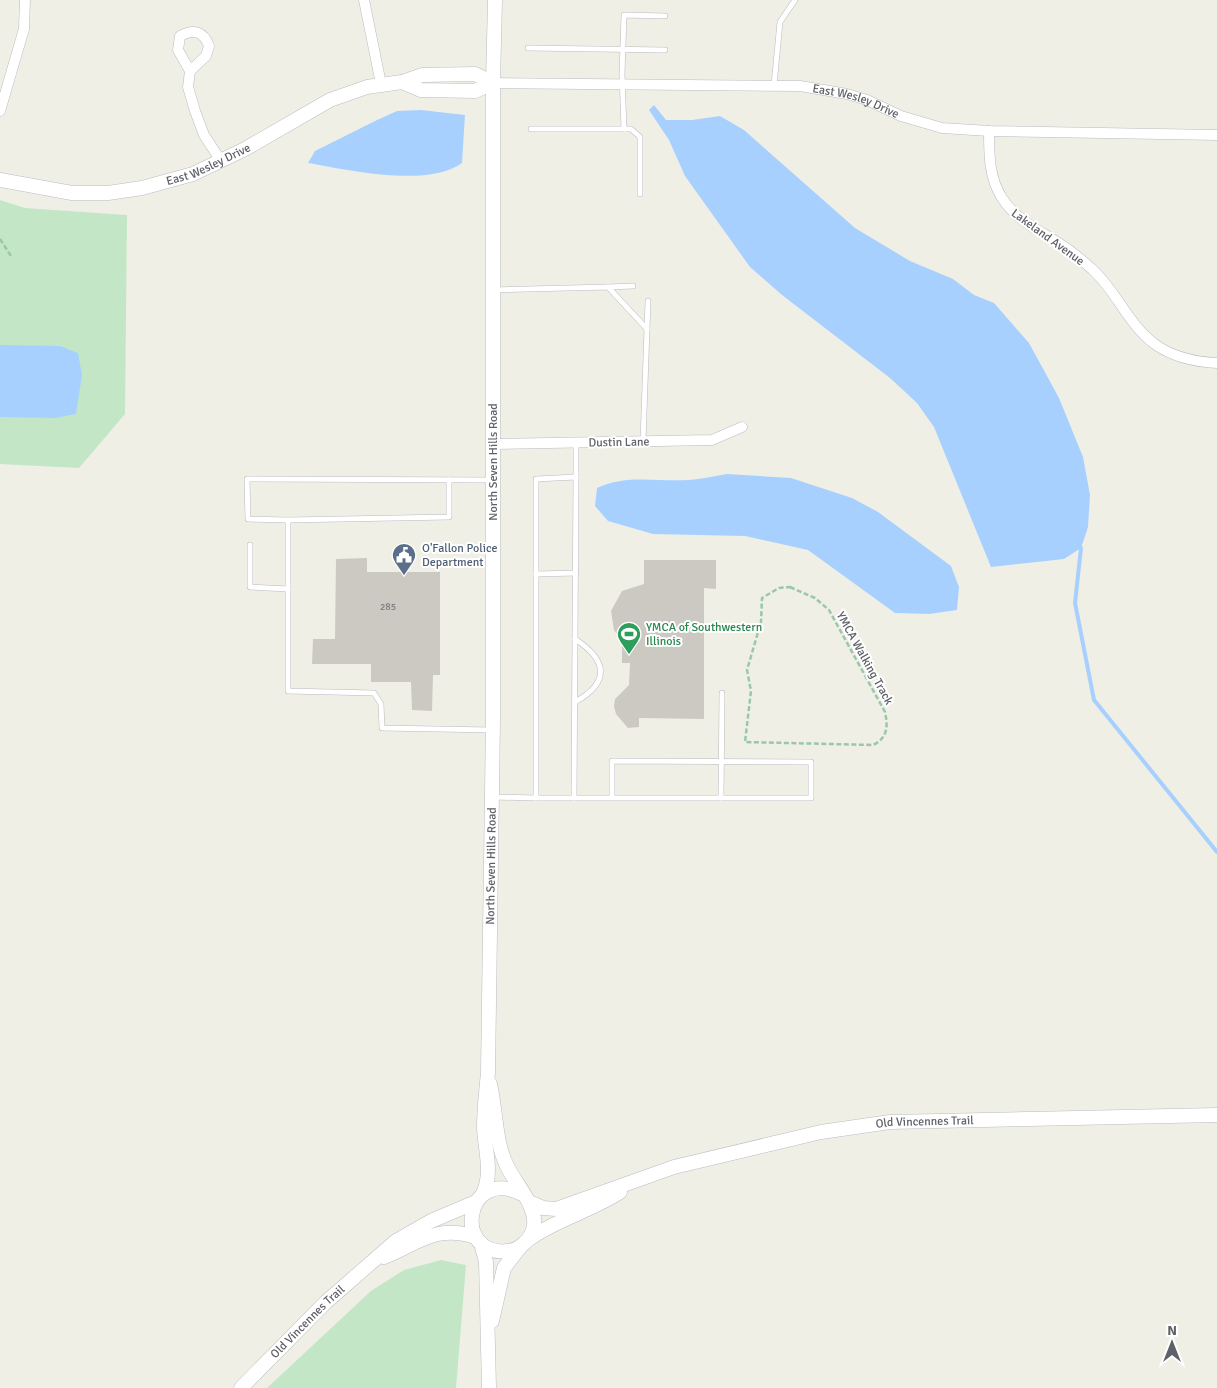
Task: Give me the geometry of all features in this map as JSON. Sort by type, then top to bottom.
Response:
[{"type":"street","points":[[0,111],[24,29],[25,0]]},
{"type":"street","points":[[364,0],[381,84]]},
{"type":"street","name":"North Seven Hills Road","points":[[480,1198],[487,1185],[489,1164],[484,1131],[484,1103],[488,1074],[492,730],[493,83],[495,0]]},
{"type":"street","points":[[190,71],[188,87],[194,111],[204,135],[221,161]]},
{"type":"street","name":"East Wesley Drive","points":[[0,180],[72,193],[108,193],[142,188],[193,174],[221,161],[330,100],[381,84],[402,82],[422,75],[475,74],[493,83],[774,85],[826,89],[867,100],[922,123],[942,128],[989,132],[1217,135]]},
{"type":"street","name":"Lakeland Avenue","points":[[989,132],[990,160],[994,179],[1000,196],[1009,209],[1024,222],[1062,245],[1094,271],[1143,334],[1155,344],[1182,359],[1217,363]]},
{"type":"street","name":"Dustin Lane","points":[[492,444],[712,440],[742,427]]},
{"type":"street","name":"North Seven Hills Road","points":[[488,1074],[505,1164],[526,1198]]},
{"type":"street","name":"Old Vincennes Trail","points":[[526,1198],[543,1208],[556,1208],[674,1167],[821,1132],[890,1122],[1217,1115]]},
{"type":"street","name":"Old Vincennes Trail","points":[[524,1243],[559,1221],[601,1205],[640,1180]]},
{"type":"street","points":[[489,1332],[504,1268],[524,1243],[535,1222],[534,1212],[526,1198],[502,1188],[480,1198],[470,1221],[486,1262],[489,1388]]},
{"type":"street","name":"Old Vincennes Trail","points":[[241,1388],[326,1302],[396,1241],[412,1231],[480,1198]]},
{"type":"street","name":"Old Vincennes Trail","points":[[376,1260],[434,1234],[456,1231],[478,1240]]},
{"type":"street","points":[[478,1240],[492,1250],[502,1252],[524,1243]]},
{"type":"lane","points":[[774,85],[780,22],[795,0]]},
{"type":"lane","points":[[624,129],[624,15],[666,16]]},
{"type":"lane","points":[[528,48],[665,50]]},
{"type":"lane","points":[[531,129],[632,129],[640,137],[640,194]]},
{"type":"lane","points":[[493,290],[633,286]]},
{"type":"lane","points":[[608,287],[647,330]]},
{"type":"lane","points":[[643,441],[648,302]]},
{"type":"lane","points":[[574,798],[576,443]]},
{"type":"lane","points":[[536,798],[536,478],[576,477]]},
{"type":"lane","points":[[449,480],[449,517],[248,519],[247,479],[492,480]]},
{"type":"lane","points":[[288,520],[288,691],[374,693],[381,704],[382,728],[492,730]]},
{"type":"lane","points":[[250,545],[250,588],[288,589]]},
{"type":"lane","points":[[536,574],[576,573]]},
{"type":"lane","points":[[575,639],[598,658],[602,673],[596,687],[575,702]]},
{"type":"lane","points":[[721,798],[722,693]]},
{"type":"lane","points":[[490,797],[536,798],[574,798],[612,798],[811,798],[811,762],[612,761],[612,798]]},
{"type":"path","points":[[0,239],[11,256]]},
{"type":"path","name":"YMCA Walking Track","points":[[790,587],[802,591],[816,598],[829,610],[885,712],[887,731],[880,741],[873,745],[744,742],[752,691],[747,670],[761,622],[762,598],[778,588],[790,587]]},
{"type":"green space","points":[[0,200],[25,208],[127,215],[125,414],[79,468],[0,464]]},
{"type":"green space","points":[[441,1260],[466,1265],[456,1388],[267,1388],[371,1291],[404,1270]]},
{"type":"water","points":[[654,105],[666,120],[692,120],[720,116],[744,130],[855,228],[910,261],[953,279],[974,295],[994,303],[1029,343],[1059,398],[1083,457],[1090,495],[1088,527],[1081,548],[1064,559],[991,567],[934,427],[917,403],[890,378],[782,295],[750,267],[685,176],[669,140],[649,110]]},
{"type":"water","points":[[421,110],[465,115],[462,163],[429,175],[409,176],[365,173],[308,163],[315,151],[375,121],[397,111]]},
{"type":"water","points":[[0,345],[60,346],[78,353],[82,375],[76,414],[55,418],[0,417]]},
{"type":"water","points":[[727,474],[791,478],[852,498],[878,512],[951,566],[959,587],[957,610],[929,614],[895,613],[808,550],[745,536],[653,534],[608,521],[595,506],[597,488],[619,481],[689,480]]},
{"type":"building","points":[[367,558],[367,572],[440,572],[440,675],[433,675],[432,711],[412,710],[411,682],[371,682],[371,664],[312,664],[313,639],[335,639],[336,559]]},
{"type":"building","points":[[644,560],[716,560],[716,589],[704,588],[704,719],[639,718],[639,727],[628,728],[616,714],[615,699],[629,685],[630,663],[622,663],[622,642],[614,630],[611,611],[622,591],[644,584]]},
{"type":"waterway","points":[[1081,548],[1075,603],[1094,700],[1217,852]]},
{"type":"place","name":"O'Fallon Police Department","points":[[404,576]]},
{"type":"place","name":"YMCA of Southwestern Illinois","points":[[629,655]]}]
